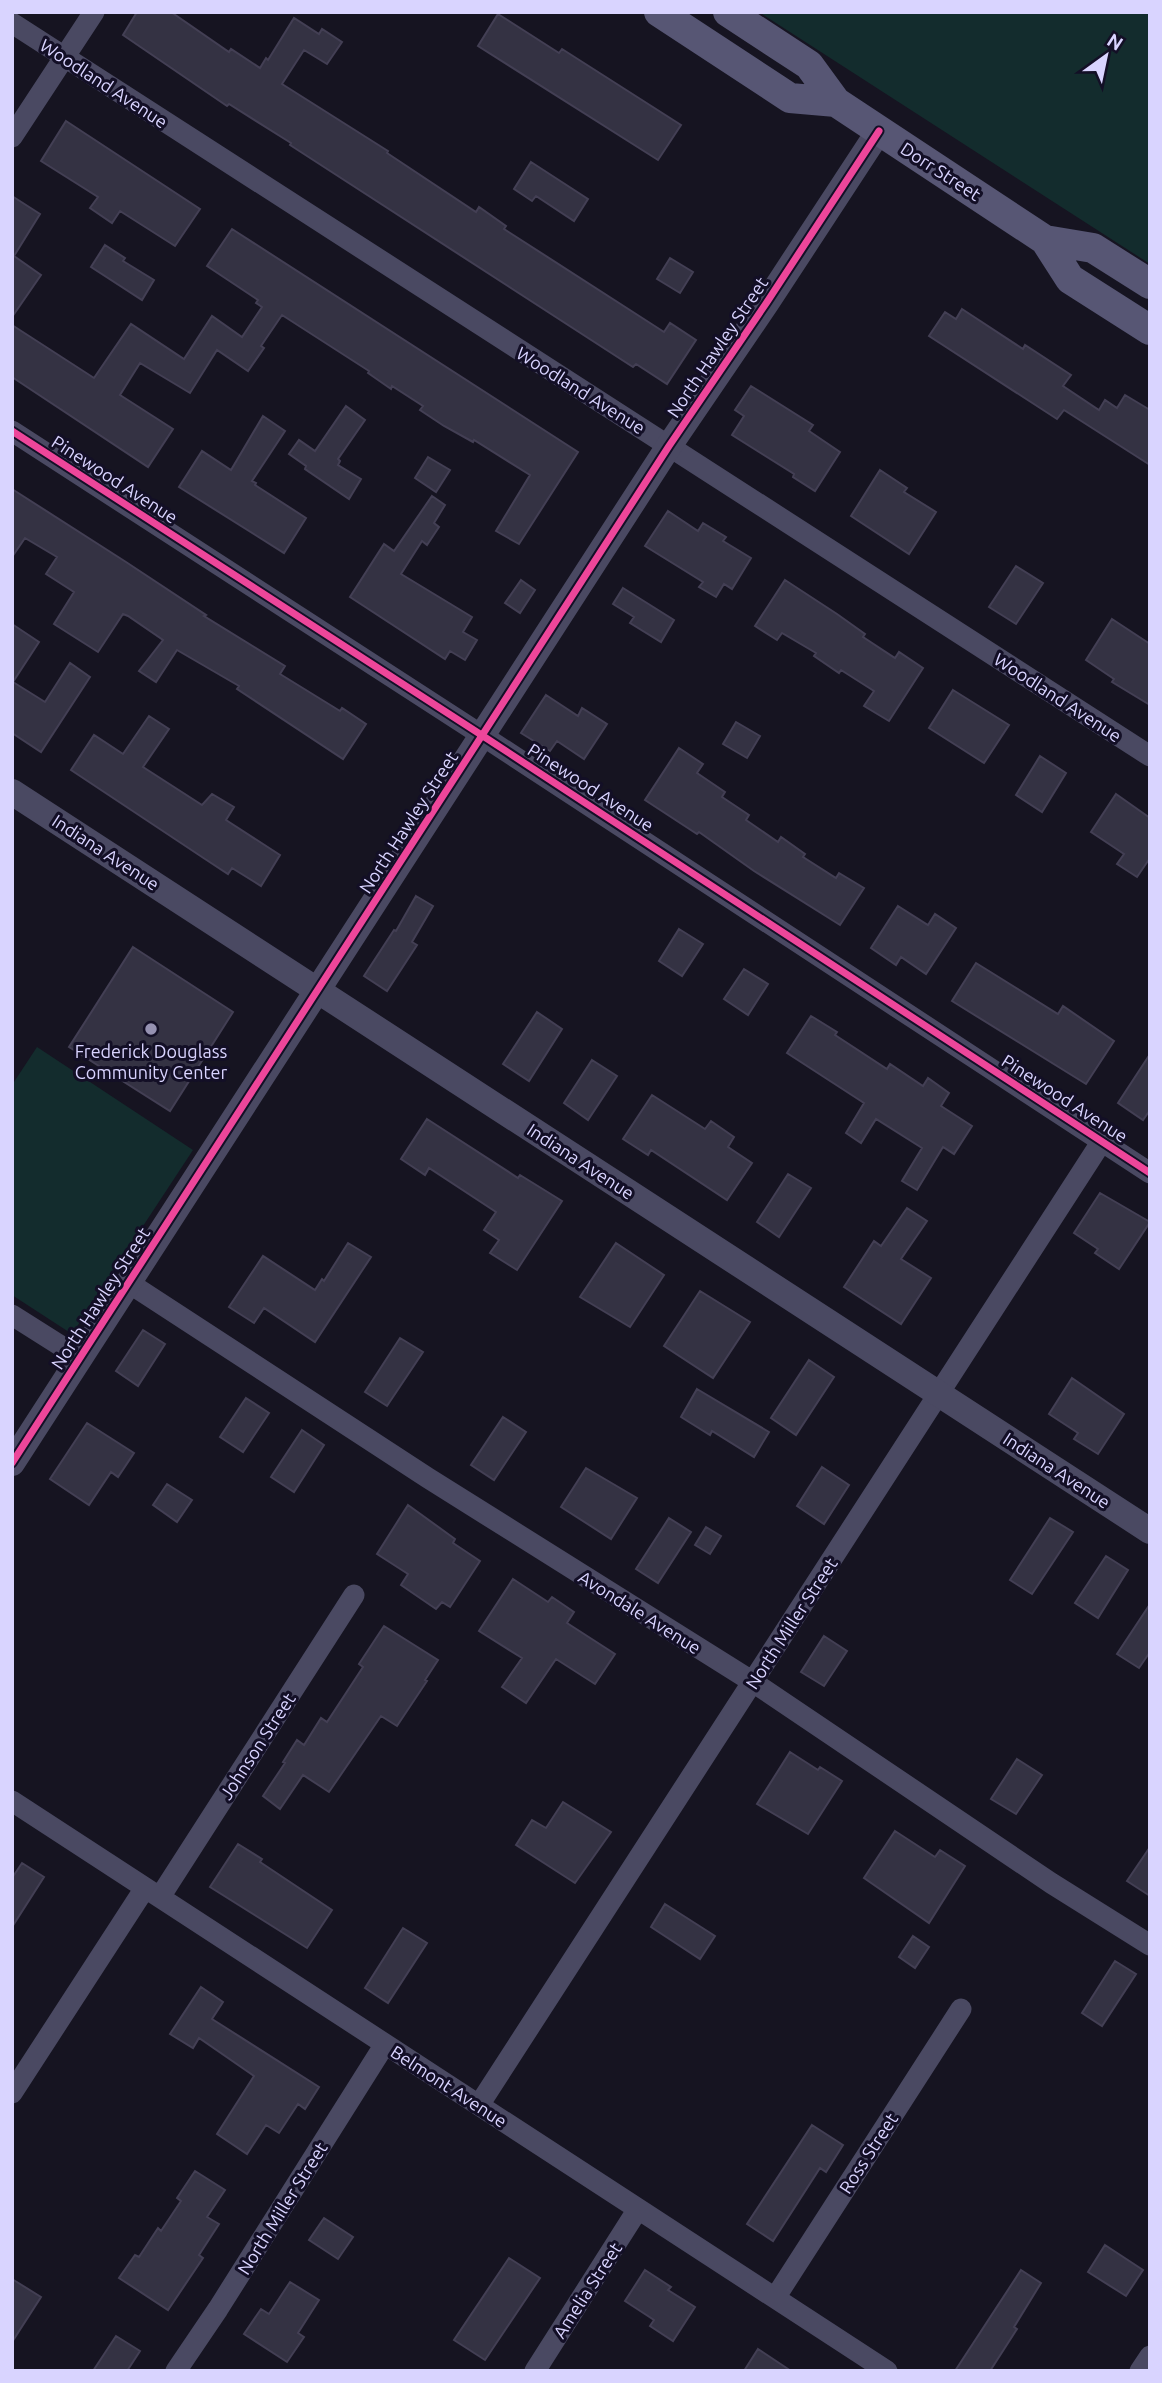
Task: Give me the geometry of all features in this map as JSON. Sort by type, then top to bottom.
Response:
[{"type":"main road","name":"Dorr Street","points":[[659,12],[790,98],[836,102]]},
{"type":"main road","name":"Dorr Street","points":[[728,12],[809,65],[836,102],[1045,240],[1070,279],[1150,330]]},
{"type":"main road","name":"Dorr Street","points":[[1045,240],[1093,248],[1150,284]]},
{"type":"street","points":[[12,138],[94,12]]},
{"type":"street","name":"Woodland Avenue","points":[[12,23],[1150,756]]},
{"type":"street","name":"North Hawley Street","points":[[12,1463],[669,446],[880,131]]},
{"type":"street","name":"Pinewood Avenue","points":[[12,431],[1150,1173]]},
{"type":"street","name":"Indiana Avenue","points":[[12,792],[1150,1531]]},
{"type":"street","name":"North Miller Street","points":[[479,2105],[1101,1141]]},
{"type":"street","name":"Avondale Avenue","points":[[129,1283],[428,1478],[752,1682],[1051,1883],[1150,1945]]},
{"type":"street","points":[[12,1315],[80,1359]]},
{"type":"street","name":"Johnson Street","points":[[12,2094],[354,1595]]},
{"type":"street","name":"Belmont Avenue","points":[[12,1801],[887,2371]]},
{"type":"street","name":"Ross Street","points":[[775,2298],[961,2009]]},
{"type":"street","name":"North Miller Street","points":[[176,2371],[385,2044]]},
{"type":"street","name":"Amelia Street","points":[[535,2371],[638,2209]]},
{"type":"street","points":[[1140,2371],[1150,2356]]},
{"type":"green space","points":[[759,12],[1150,12],[1150,264]]},
{"type":"green space","points":[[37,1047],[193,1150],[72,1334],[12,1295],[12,1085]]},
{"type":"building","points":[[137,12],[171,12],[229,52],[231,49],[260,68],[266,58],[268,60],[294,18],[319,34],[322,29],[342,42],[327,64],[304,50],[282,84],[388,151],[387,153],[476,212],[479,207],[506,226],[504,229],[664,332],[670,323],[696,340],[667,384],[636,364],[633,367],[290,145],[291,143],[229,104],[227,106],[123,35]]},
{"type":"building","points":[[498,14],[559,53],[562,49],[681,125],[658,160],[478,46]]},
{"type":"building","points":[[66,121],[200,209],[175,246],[120,211],[112,223],[90,208],[98,197],[41,161]]},
{"type":"building","points":[[531,162],[588,199],[574,221],[536,196],[532,201],[514,189]]},
{"type":"building","points":[[12,196],[40,214],[14,256],[41,275],[12,317]]},
{"type":"building","points":[[232,229],[578,452],[519,544],[496,531],[530,475],[474,440],[473,442],[444,426],[420,410],[423,406],[392,386],[391,389],[368,373],[369,371],[282,315],[248,371],[217,350],[190,393],[140,363],[120,395],[173,429],[148,467],[12,377],[12,325],[94,378],[131,324],[184,359],[212,316],[242,337],[262,307],[256,303],[258,300],[207,266]]},
{"type":"building","points":[[105,245],[125,258],[123,261],[154,280],[142,300],[91,267]]},
{"type":"building","points":[[670,258],[693,272],[680,293],[657,279]]},
{"type":"building","points":[[962,309],[1023,349],[1025,345],[1071,375],[1063,386],[1099,410],[1105,400],[1117,408],[1125,395],[1150,410],[1150,465],[1064,410],[1057,419],[929,336],[945,312],[956,319]]},
{"type":"building","points":[[751,386],[813,425],[809,431],[840,452],[815,491],[793,477],[794,474],[732,435],[744,416],[735,410]]},
{"type":"building","points":[[346,406],[365,420],[338,459],[338,465],[361,479],[349,499],[305,469],[306,466],[289,454],[299,440],[315,451]]},
{"type":"building","points":[[263,416],[285,431],[252,481],[306,518],[284,553],[179,487],[202,451],[231,470]]},
{"type":"building","points":[[428,457],[450,470],[436,492],[415,478]]},
{"type":"building","points":[[880,470],[907,488],[904,492],[936,512],[909,554],[851,516]]},
{"type":"building","points":[[12,489],[206,615],[204,616],[285,666],[280,674],[366,724],[343,759],[237,689],[239,686],[177,650],[156,682],[139,671],[163,640],[128,616],[123,614],[98,652],[54,624],[74,592],[46,574],[57,557],[25,538],[12,557]]},
{"type":"building","points":[[432,496],[445,505],[434,523],[439,527],[427,545],[422,541],[401,574],[472,617],[463,632],[477,640],[465,660],[450,651],[445,659],[350,597],[384,544],[394,551]]},
{"type":"building","points":[[668,511],[698,531],[703,523],[726,537],[723,541],[751,558],[732,589],[724,584],[716,597],[699,587],[703,582],[645,546]]},
{"type":"building","points":[[1016,566],[1043,583],[1016,624],[989,607]]},
{"type":"building","points":[[521,580],[535,590],[520,613],[505,603]]},
{"type":"building","points":[[785,580],[837,614],[865,634],[863,637],[895,658],[899,652],[923,668],[889,721],[864,706],[874,691],[841,670],[839,673],[814,656],[816,653],[782,633],[777,640],[755,626]]},
{"type":"building","points":[[623,588],[674,620],[661,642],[630,623],[634,617],[613,604]]},
{"type":"building","points":[[1112,619],[1150,644],[1150,705],[1112,682],[1114,679],[1086,660]]},
{"type":"building","points":[[12,624],[39,642],[13,682],[45,702],[70,663],[90,677],[41,752],[12,733]]},
{"type":"building","points":[[953,690],[1009,725],[984,763],[929,728]]},
{"type":"building","points":[[546,695],[578,716],[582,708],[607,724],[584,759],[557,741],[550,751],[521,733]]},
{"type":"building","points":[[149,716],[169,729],[143,767],[202,805],[212,794],[234,807],[226,820],[280,855],[261,886],[232,868],[228,874],[71,770],[94,735],[123,754]]},
{"type":"building","points":[[736,722],[760,736],[747,758],[723,744]]},
{"type":"building","points":[[679,748],[703,764],[697,773],[725,792],[722,797],[749,815],[746,820],[778,842],[781,837],[805,854],[803,857],[836,878],[839,873],[864,888],[840,925],[754,871],[699,832],[697,834],[645,800]]},
{"type":"building","points":[[1040,756],[1066,773],[1042,812],[1016,795]]},
{"type":"building","points":[[1116,794],[1150,818],[1150,858],[1137,877],[1117,864],[1124,854],[1091,832]]},
{"type":"building","points":[[416,896],[433,906],[412,942],[417,945],[387,991],[364,976],[394,930],[396,931]]},
{"type":"building","points":[[898,906],[928,925],[935,914],[956,928],[926,974],[901,957],[896,965],[871,948]]},
{"type":"building","points":[[679,929],[703,944],[682,976],[659,961]]},
{"type":"building","name":"Frederick Douglass Community Center","points":[[133,947],[233,1012],[170,1111],[69,1047]]},
{"type":"building","points":[[976,963],[1058,1014],[1063,1006],[1114,1041],[1086,1084],[952,1001]]},
{"type":"building","points":[[744,969],[768,984],[748,1015],[724,999]]},
{"type":"building","points":[[537,1012],[562,1029],[529,1081],[503,1064]]},
{"type":"building","points":[[811,1016],[887,1069],[890,1064],[923,1086],[928,1078],[949,1093],[941,1106],[972,1126],[954,1154],[943,1147],[917,1190],[902,1181],[922,1148],[876,1119],[861,1143],[846,1133],[864,1103],[787,1053]]},
{"type":"building","points":[[1150,1054],[1150,1110],[1143,1120],[1118,1103]]},
{"type":"building","points":[[592,1060],[617,1076],[588,1120],[564,1103]]},
{"type":"building","points":[[652,1095],[705,1129],[711,1121],[734,1137],[728,1147],[752,1163],[727,1200],[651,1150],[648,1155],[623,1139]]},
{"type":"building","points":[[427,1119],[518,1178],[520,1175],[562,1201],[517,1270],[490,1253],[499,1240],[484,1230],[496,1212],[429,1168],[425,1175],[401,1159]]},
{"type":"building","points":[[788,1174],[811,1188],[779,1237],[757,1222]]},
{"type":"building","points":[[1100,1193],[1150,1222],[1119,1269],[1095,1253],[1098,1249],[1074,1233]]},
{"type":"building","points":[[907,1208],[927,1221],[901,1259],[931,1278],[901,1324],[844,1287],[874,1241],[881,1246]]},
{"type":"building","points":[[348,1243],[371,1257],[315,1342],[264,1308],[254,1323],[229,1307],[263,1256],[315,1290],[322,1279],[324,1281]]},
{"type":"building","points":[[616,1243],[664,1275],[630,1327],[580,1297]]},
{"type":"building","points":[[700,1291],[750,1322],[713,1378],[664,1346]]},
{"type":"building","points":[[143,1330],[165,1344],[138,1386],[116,1371]]},
{"type":"building","points":[[400,1338],[423,1352],[387,1406],[365,1392]]},
{"type":"building","points":[[809,1360],[834,1377],[796,1435],[771,1418]]},
{"type":"building","points":[[1072,1378],[1124,1414],[1098,1454],[1074,1439],[1078,1433],[1049,1414]]},
{"type":"building","points":[[697,1389],[769,1432],[754,1457],[712,1431],[710,1435],[681,1417]]},
{"type":"building","points":[[246,1398],[269,1413],[243,1452],[220,1437]]},
{"type":"building","points":[[503,1417],[526,1432],[494,1480],[471,1465]]},
{"type":"building","points":[[87,1423],[134,1453],[118,1477],[111,1472],[89,1505],[50,1479]]},
{"type":"building","points":[[302,1430],[324,1445],[294,1492],[271,1477]]},
{"type":"building","points":[[822,1467],[849,1485],[824,1524],[797,1506]]},
{"type":"building","points":[[586,1468],[637,1498],[611,1539],[561,1507]]},
{"type":"building","points":[[167,1484],[192,1500],[177,1522],[153,1505]]},
{"type":"building","points":[[408,1505],[455,1539],[453,1543],[480,1561],[450,1607],[442,1602],[436,1609],[401,1585],[408,1574],[377,1554]]},
{"type":"building","points":[[669,1518],[691,1532],[658,1583],[636,1569]]},
{"type":"building","points":[[1050,1518],[1073,1532],[1032,1594],[1010,1580]]},
{"type":"building","points":[[706,1527],[721,1536],[710,1554],[695,1545]]},
{"type":"building","points":[[1106,1556],[1128,1570],[1098,1618],[1075,1603]]},
{"type":"building","points":[[513,1579],[548,1602],[552,1597],[574,1612],[567,1623],[615,1654],[595,1684],[556,1659],[526,1703],[502,1687],[522,1658],[479,1631]]},
{"type":"building","points":[[1150,1604],[1150,1652],[1139,1668],[1117,1654]]},
{"type":"building","points":[[384,1626],[438,1660],[425,1680],[427,1681],[397,1726],[381,1716],[329,1792],[303,1775],[280,1809],[263,1796],[297,1740],[304,1745],[321,1718],[327,1722],[363,1667],[359,1664]]},
{"type":"building","points":[[824,1636],[847,1651],[824,1686],[801,1672]]},
{"type":"building","points":[[790,1752],[842,1781],[808,1834],[757,1804]]},
{"type":"building","points":[[1017,1759],[1042,1775],[1016,1814],[991,1799]]},
{"type":"building","points":[[563,1802],[611,1832],[575,1883],[516,1845],[532,1820],[546,1828]]},
{"type":"building","points":[[895,1831],[935,1857],[940,1850],[965,1866],[929,1923],[864,1878]]},
{"type":"building","points":[[238,1844],[332,1910],[307,1948],[210,1887]]},
{"type":"building","points":[[1150,1847],[1150,1896],[1127,1881]]},
{"type":"building","points":[[22,1863],[44,1877],[12,1927],[12,1878]]},
{"type":"building","points":[[665,1904],[715,1936],[700,1959],[651,1927]]},
{"type":"building","points":[[403,1928],[427,1943],[388,2003],[365,1988]]},
{"type":"building","points":[[913,1936],[929,1947],[915,1968],[899,1957]]},
{"type":"building","points":[[1115,1961],[1136,1974],[1102,2026],[1082,2013]]},
{"type":"building","points":[[201,1987],[223,2002],[212,2019],[319,2087],[305,2109],[298,2104],[279,2133],[266,2125],[247,2154],[217,2134],[254,2076],[199,2038],[193,2048],[170,2034]]},
{"type":"building","points":[[812,2125],[843,2145],[826,2172],[820,2168],[773,2241],[747,2224]]},
{"type":"building","points":[[195,2171],[225,2190],[207,2217],[219,2224],[199,2255],[203,2258],[168,2310],[119,2278],[135,2255],[139,2257],[158,2228],[161,2231],[181,2201],[177,2198]]},
{"type":"building","points":[[324,2218],[353,2237],[338,2259],[309,2240]]},
{"type":"building","points":[[1105,2245],[1143,2270],[1126,2296],[1088,2272]]},
{"type":"building","points":[[509,2258],[540,2278],[485,2360],[454,2340]]},
{"type":"building","points":[[645,2270],[671,2287],[668,2290],[695,2307],[673,2341],[650,2326],[654,2320],[625,2301]]},
{"type":"building","points":[[1021,2270],[1041,2283],[1014,2327],[1017,2329],[990,2371],[955,2371]]},
{"type":"building","points":[[12,2279],[41,2297],[12,2342]]},
{"type":"building","points":[[290,2282],[319,2300],[298,2333],[304,2337],[287,2362],[244,2334],[261,2309],[269,2314]]},
{"type":"building","points":[[116,2336],[140,2351],[127,2371],[93,2371]]},
{"type":"building","points":[[758,2349],[791,2371],[744,2371]]},
{"type":"cycle path","points":[[12,1463],[669,446],[879,131]]},
{"type":"cycle path","points":[[12,431],[1150,1173]]},
{"type":"place","name":"Frederick Douglass Community Center","points":[[151,1029]]}]
